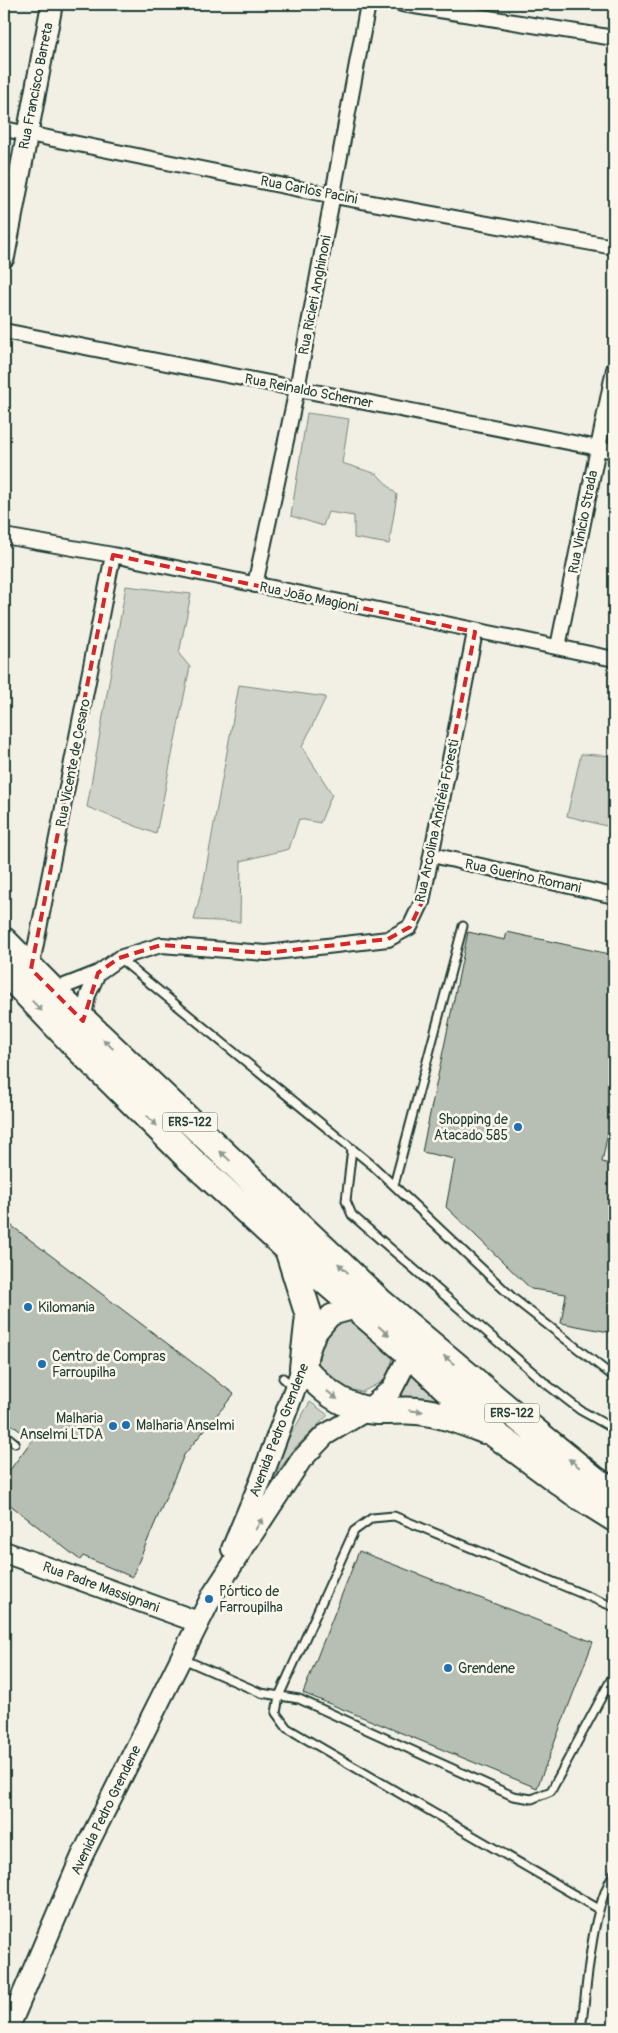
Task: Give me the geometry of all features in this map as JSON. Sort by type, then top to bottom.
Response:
[{"type":"highway","name":"ERS-122","points":[[4,941],[368,1305],[411,1342],[523,1422],[595,1480],[614,1491]]},
{"type":"highway","name":"ERS-122","points":[[4,970],[75,1045],[170,1139],[288,1249],[368,1305]]},
{"type":"highway","points":[[288,1249],[309,1316],[294,1378],[317,1384],[340,1401],[368,1410],[417,1411],[455,1419],[496,1435]]},
{"type":"highway","name":"ERS-122","points":[[411,1342],[496,1435],[579,1496],[614,1518]]},
{"type":"main road","name":"Rua Francisco Barreta","points":[[4,257],[52,4]]},
{"type":"main road","name":"Avenida Pedro Grendene","points":[[8,2029],[82,1856],[213,1594],[261,1480],[294,1378],[315,1334],[331,1315],[368,1305]]},
{"type":"main road","name":"Avenida Pedro Grendene","points":[[213,1594],[302,1460],[325,1435],[368,1410],[392,1389],[411,1342]]},
{"type":"main road","name":"Rua Padre Massignani","points":[[4,1552],[198,1622]]},
{"type":"street","name":"Rua Ricieri Anghinoni","points":[[256,585],[297,389],[368,4]]},
{"type":"street","points":[[402,4],[614,38]]},
{"type":"street","name":"Rua Carlos Pacini","points":[[4,130],[334,196],[614,247]]},
{"type":"street","name":"Rua Reinaldo Scherner","points":[[4,331],[614,451]]},
{"type":"street","name":"Rua Vinicio Strada","points":[[558,646],[614,369]]},
{"type":"street","name":"Rua João Magioni","points":[[4,536],[113,555],[474,632],[558,646],[614,659]]},
{"type":"street","name":"Rua Vicente de Cesaro","points":[[31,969],[113,555]]},
{"type":"street","name":"Rua Arcolina Andréia Foresti","points":[[98,973],[118,958],[161,945],[266,953],[388,939],[410,927],[422,902],[474,632]]},
{"type":"street","name":"Rua Guerino Romani","points":[[432,855],[614,896]]},
{"type":"street","points":[[52,991],[98,973]]},
{"type":"street","points":[[83,1021],[88,995],[98,973]]},
{"type":"lane","points":[[394,1185],[463,926]]},
{"type":"lane","points":[[118,958],[352,1148],[394,1185],[513,1298],[614,1377]]},
{"type":"lane","points":[[352,1148],[346,1201],[352,1215],[545,1382],[580,1410],[614,1429]]},
{"type":"lane","points":[[4,1434],[15,1443]]},
{"type":"lane","points":[[599,1909],[287,1728],[276,1713],[279,1696],[354,1531],[372,1518],[394,1516],[614,1607]]},
{"type":"lane","points":[[180,1658],[261,1693],[298,1699],[513,1796],[532,1799],[551,1791],[614,1674]]},
{"type":"lane","points":[[581,2029],[599,1909],[607,1885],[614,1873]]},
{"type":"highlighted area","points":[[113,555],[475,632],[422,902],[410,927],[388,939],[266,953],[161,945],[119,958],[98,973],[83,1021],[31,969]]},
{"type":"shaded area","points":[[307,413],[349,419],[342,463],[377,474],[397,495],[389,544],[354,538],[354,516],[328,512],[323,526],[291,516]]},
{"type":"shaded area","points":[[126,586],[191,594],[179,654],[190,667],[156,834],[87,807]]},
{"type":"shaded area","points":[[239,685],[326,697],[302,747],[332,794],[320,823],[299,819],[289,849],[241,861],[240,922],[194,920],[204,880]]},
{"type":"shaded area","points":[[581,754],[614,756],[614,828],[567,816]]},
{"type":"shaded area","points":[[352,1318],[394,1356],[385,1380],[362,1392],[333,1386],[318,1367],[322,1341],[325,1335],[335,1326]]},
{"type":"shaded area","points":[[414,1372],[447,1403],[420,1398],[394,1398],[408,1384]]},
{"type":"shaded area","points":[[310,1402],[328,1415],[295,1448],[266,1488],[286,1443]]},
{"type":"building","name":"Shopping de Atacado 585","points":[[468,932],[505,940],[507,932],[614,955],[614,1103],[602,1162],[614,1165],[614,1333],[561,1323],[566,1294],[531,1289],[446,1207],[455,1159],[422,1152]]},
{"type":"building","name":"Malharia Anselmi","points":[[4,1220],[234,1394],[184,1455],[132,1577],[83,1556],[80,1560],[4,1500],[4,1478],[32,1440],[4,1419]]},
{"type":"building","name":"Grendene","points":[[359,1551],[593,1642],[537,1788],[303,1693]]},
{"type":"place","name":"Shopping de Atacado 585","points":[[518,1127]]},
{"type":"place","name":"Kilomania","points":[[28,1307]]},
{"type":"place","name":"Centro de Compras Farroupilha","points":[[42,1364]]},
{"type":"place","name":"Malharia Anselmi","points":[[126,1425]]},
{"type":"place","name":"Malharia Anselmi LTDA","points":[[113,1426]]},
{"type":"place","name":"Pórtico de Farroupilha","points":[[209,1599]]},
{"type":"place","name":"Grendene","points":[[448,1668]]}]
